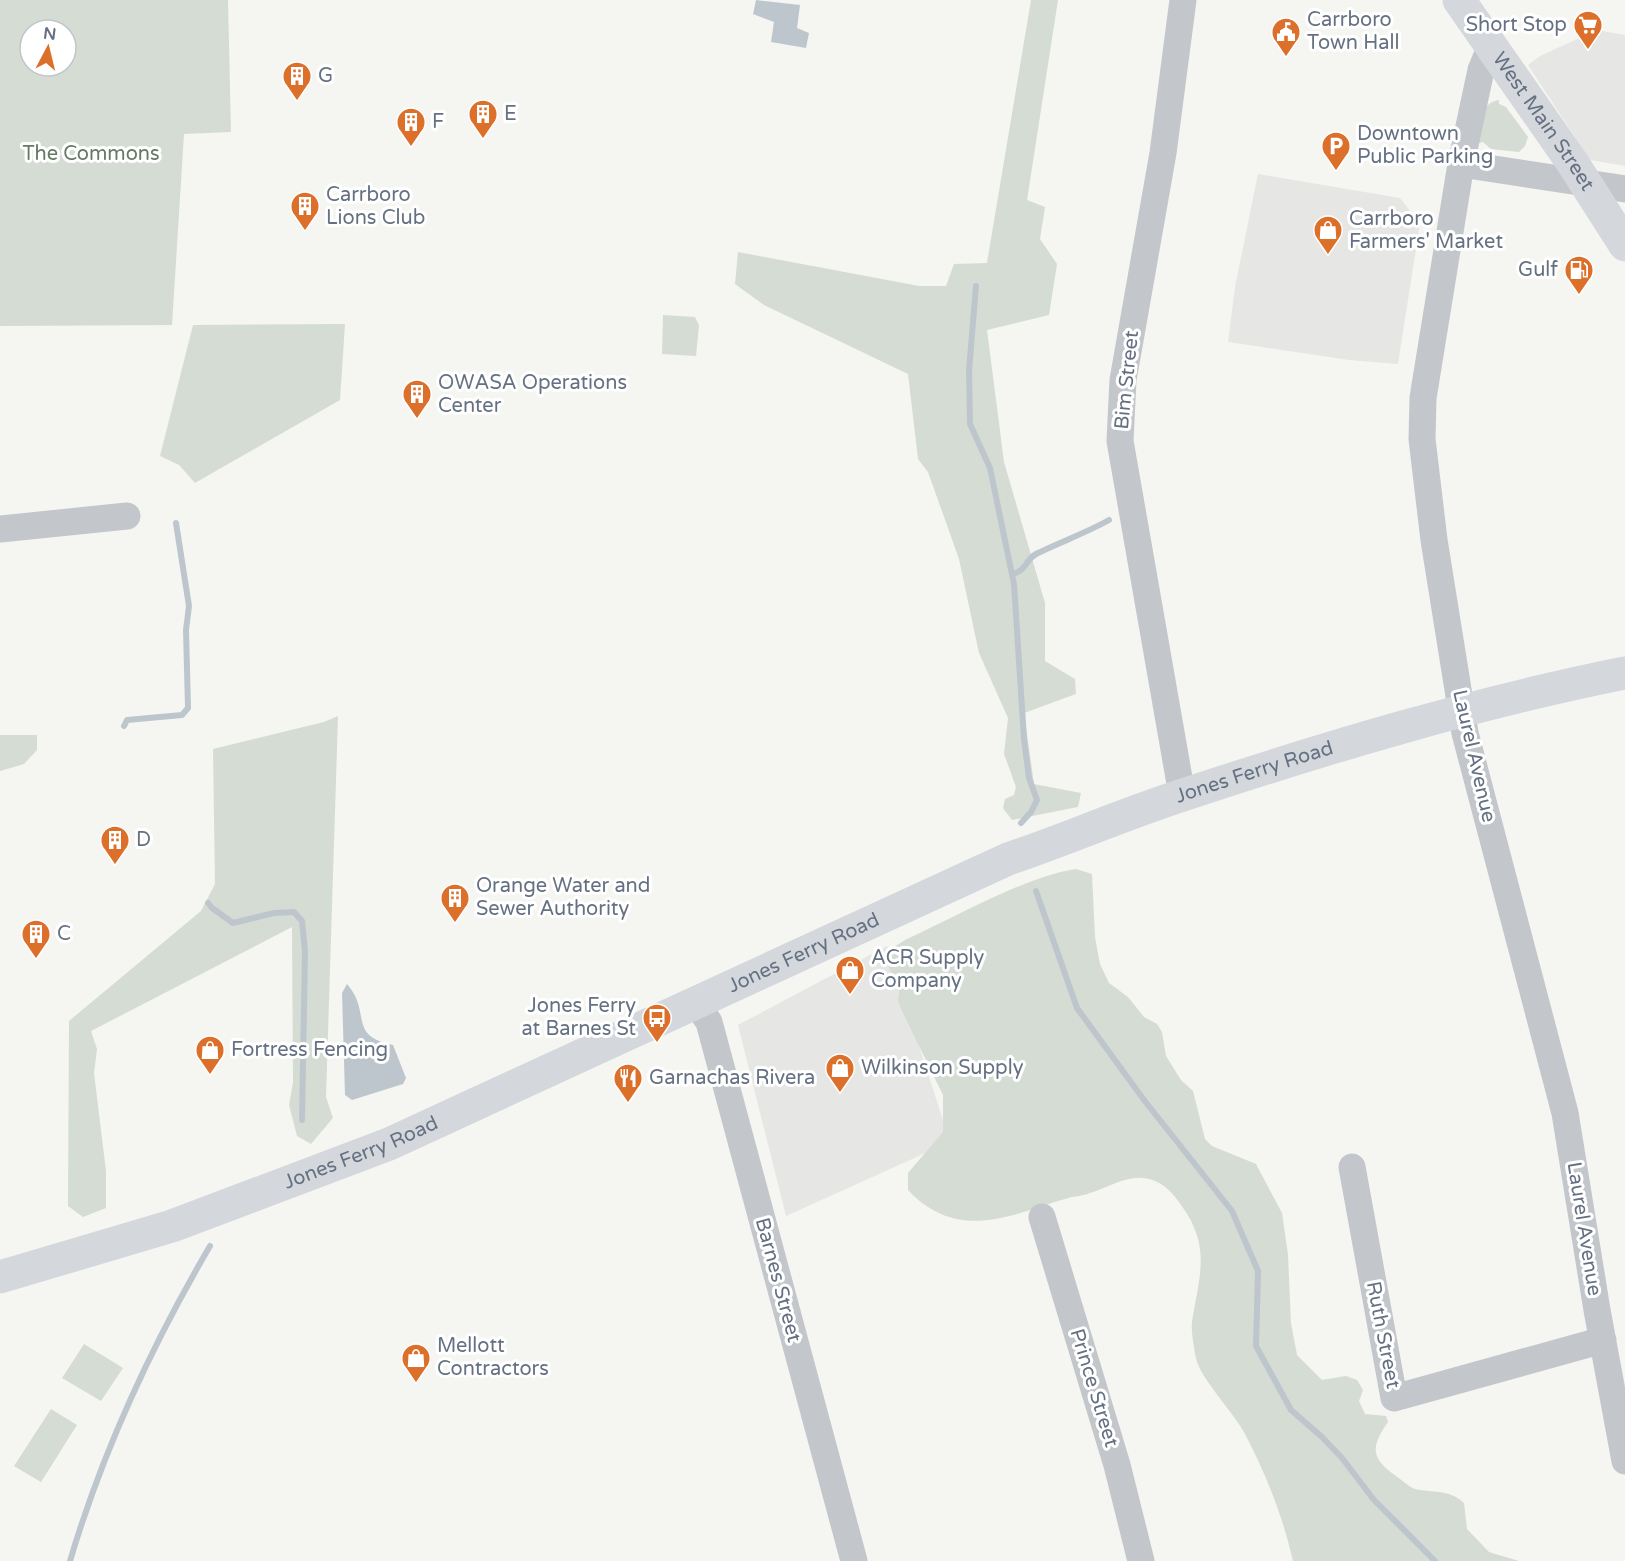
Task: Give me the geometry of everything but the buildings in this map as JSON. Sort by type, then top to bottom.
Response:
[{"type":"main road","name":"West Main Street","points":[[1459,0],[1625,245]]},
{"type":"main road","name":"Jones Ferry Road","points":[[0,1277],[172,1226],[389,1144],[1008,859],[1182,795],[1462,712],[1625,673]]},
{"type":"street","name":"Bim Street","points":[[1182,795],[1120,441],[1123,380],[1163,153],[1183,0]]},
{"type":"street","name":"Laurel Avenue","points":[[1491,46],[1478,80],[1461,164],[1423,398],[1422,426],[1434,540],[1462,712],[1565,1113],[1625,1461]]},
{"type":"street","points":[[1461,164],[1625,189]]},
{"type":"street","points":[[0,529],[127,516]]},
{"type":"street","name":"Barnes Street","points":[[695,1002],[709,1022],[854,1561]]},
{"type":"street","name":"Ruth Street","points":[[1352,1167],[1394,1398],[1603,1340]]},
{"type":"street","name":"Prince Street","points":[[1042,1217],[1117,1465],[1141,1561]]},
{"type":"shaded area","points":[[756,0],[800,5],[797,28],[809,33],[806,48],[771,42],[774,22],[753,14]]},
{"type":"shaded area","points":[[1597,30],[1625,35],[1625,166],[1590,160],[1528,65],[1540,56]]},
{"type":"shaded area","name":"Carrboro Farmers' Market","points":[[1258,174],[1400,198],[1420,223],[1398,364],[1349,360],[1228,342],[1235,287]]},
{"type":"shaded area","points":[[887,946],[950,1142],[786,1216],[738,1025]]},
{"type":"shaded area","points":[[347,984],[358,1004],[365,1029],[370,1036],[393,1045],[406,1078],[403,1084],[352,1100],[345,1095],[342,993]]},
{"type":"green space","name":"The Commons","points":[[0,0],[228,0],[231,132],[184,134],[172,325],[0,326]]},
{"type":"green space","points":[[1031,0],[1058,0],[1027,200],[1045,207],[1040,239],[1057,264],[1049,315],[987,330],[1004,462],[1045,603],[1045,661],[1075,679],[1076,694],[1024,713],[1034,784],[1081,793],[1078,807],[1012,820],[1003,808],[1005,799],[1014,795],[1016,787],[1004,754],[1008,718],[979,653],[959,559],[928,472],[918,459],[908,374],[764,305],[735,284],[738,252],[919,286],[946,286],[954,264],[987,263]]},
{"type":"green space","points":[[1499,100],[1499,104],[1506,107],[1528,137],[1525,146],[1519,152],[1491,149],[1483,142],[1479,143],[1484,111],[1492,102]]},
{"type":"green space","points":[[663,315],[695,317],[699,325],[696,356],[662,354]]},
{"type":"green space","points":[[345,324],[340,400],[195,483],[179,465],[160,456],[193,325]]},
{"type":"green space","points":[[338,716],[326,1097],[333,1118],[311,1144],[297,1136],[289,1105],[293,1082],[292,927],[91,1031],[97,1049],[94,1073],[106,1171],[106,1208],[83,1217],[68,1206],[69,1021],[201,911],[215,884],[213,749],[324,722]]},
{"type":"green space","points":[[0,735],[37,735],[37,750],[24,764],[0,771]]},
{"type":"green space","points":[[1076,869],[1092,874],[1095,937],[1100,964],[1109,983],[1128,997],[1144,1017],[1157,1024],[1162,1032],[1166,1056],[1181,1080],[1193,1091],[1205,1139],[1212,1146],[1256,1164],[1282,1213],[1288,1255],[1291,1323],[1297,1355],[1322,1380],[1346,1376],[1357,1380],[1363,1390],[1359,1401],[1365,1414],[1386,1416],[1388,1422],[1376,1446],[1378,1458],[1382,1464],[1413,1488],[1453,1495],[1464,1503],[1467,1529],[1489,1552],[1519,1561],[1293,1561],[1279,1512],[1253,1449],[1240,1426],[1210,1385],[1196,1358],[1192,1322],[1200,1276],[1200,1248],[1191,1220],[1173,1194],[1159,1183],[1147,1178],[1130,1179],[1085,1195],[1006,1217],[985,1220],[966,1220],[946,1216],[927,1206],[908,1190],[908,1173],[943,1132],[943,1095],[901,1009],[898,1001],[899,991],[885,958],[892,948],[907,939],[990,899],[1035,880]]},
{"type":"green space","points":[[84,1344],[123,1368],[101,1401],[62,1378]]},
{"type":"green space","points":[[51,1409],[77,1425],[41,1482],[14,1466]]},
{"type":"waterway","points":[[976,286],[969,371],[970,424],[990,468],[1014,584],[1024,739],[1029,778],[1037,800],[1031,812],[1021,823]]},
{"type":"waterway","points":[[1012,574],[1021,570],[1036,554],[1109,520]]},
{"type":"waterway","points":[[124,726],[127,720],[182,715],[188,708],[186,630],[189,606],[176,523]]},
{"type":"waterway","points":[[1036,891],[1077,1008],[1144,1100],[1232,1211],[1258,1271],[1256,1346],[1291,1410],[1322,1437],[1342,1458],[1374,1500],[1435,1561]]},
{"type":"waterway","points":[[208,903],[233,923],[274,913],[294,912],[302,921],[305,951],[302,1120]]},
{"type":"waterway","points":[[70,1561],[98,1479],[131,1399],[168,1321],[210,1246]]},
{"type":"place","name":"Short Stop","points":[[1588,50]]},
{"type":"place","name":"Carrboro Town Hall","points":[[1286,58]]},
{"type":"place","name":"G","points":[[297,102]]},
{"type":"place","name":"E","points":[[483,140]]},
{"type":"place","name":"F","points":[[411,148]]},
{"type":"place","name":"Downtown Public Parking","points":[[1336,172]]},
{"type":"place","name":"Carrboro Lions Club","points":[[305,232]]},
{"type":"place","name":"Carrboro Farmers' Market","points":[[1328,256]]},
{"type":"place","name":"Gulf","points":[[1579,296]]},
{"type":"place","name":"OWASA Operations Center","points":[[417,420]]},
{"type":"place","name":"D","points":[[115,866]]},
{"type":"place","name":"Orange Water and Sewer Authority","points":[[455,924]]},
{"type":"place","name":"C","points":[[36,960]]},
{"type":"place","name":"ACR Supply Company","points":[[850,996]]},
{"type":"place","name":"Jones Ferry at Barnes St","points":[[657,1044]]},
{"type":"place","name":"Fortress Fencing","points":[[210,1076]]},
{"type":"place","name":"Wilkinson Supply","points":[[840,1094]]},
{"type":"place","name":"Garnachas Rivera","points":[[628,1104]]},
{"type":"place","name":"Mellott Contractors","points":[[416,1384]]}]
